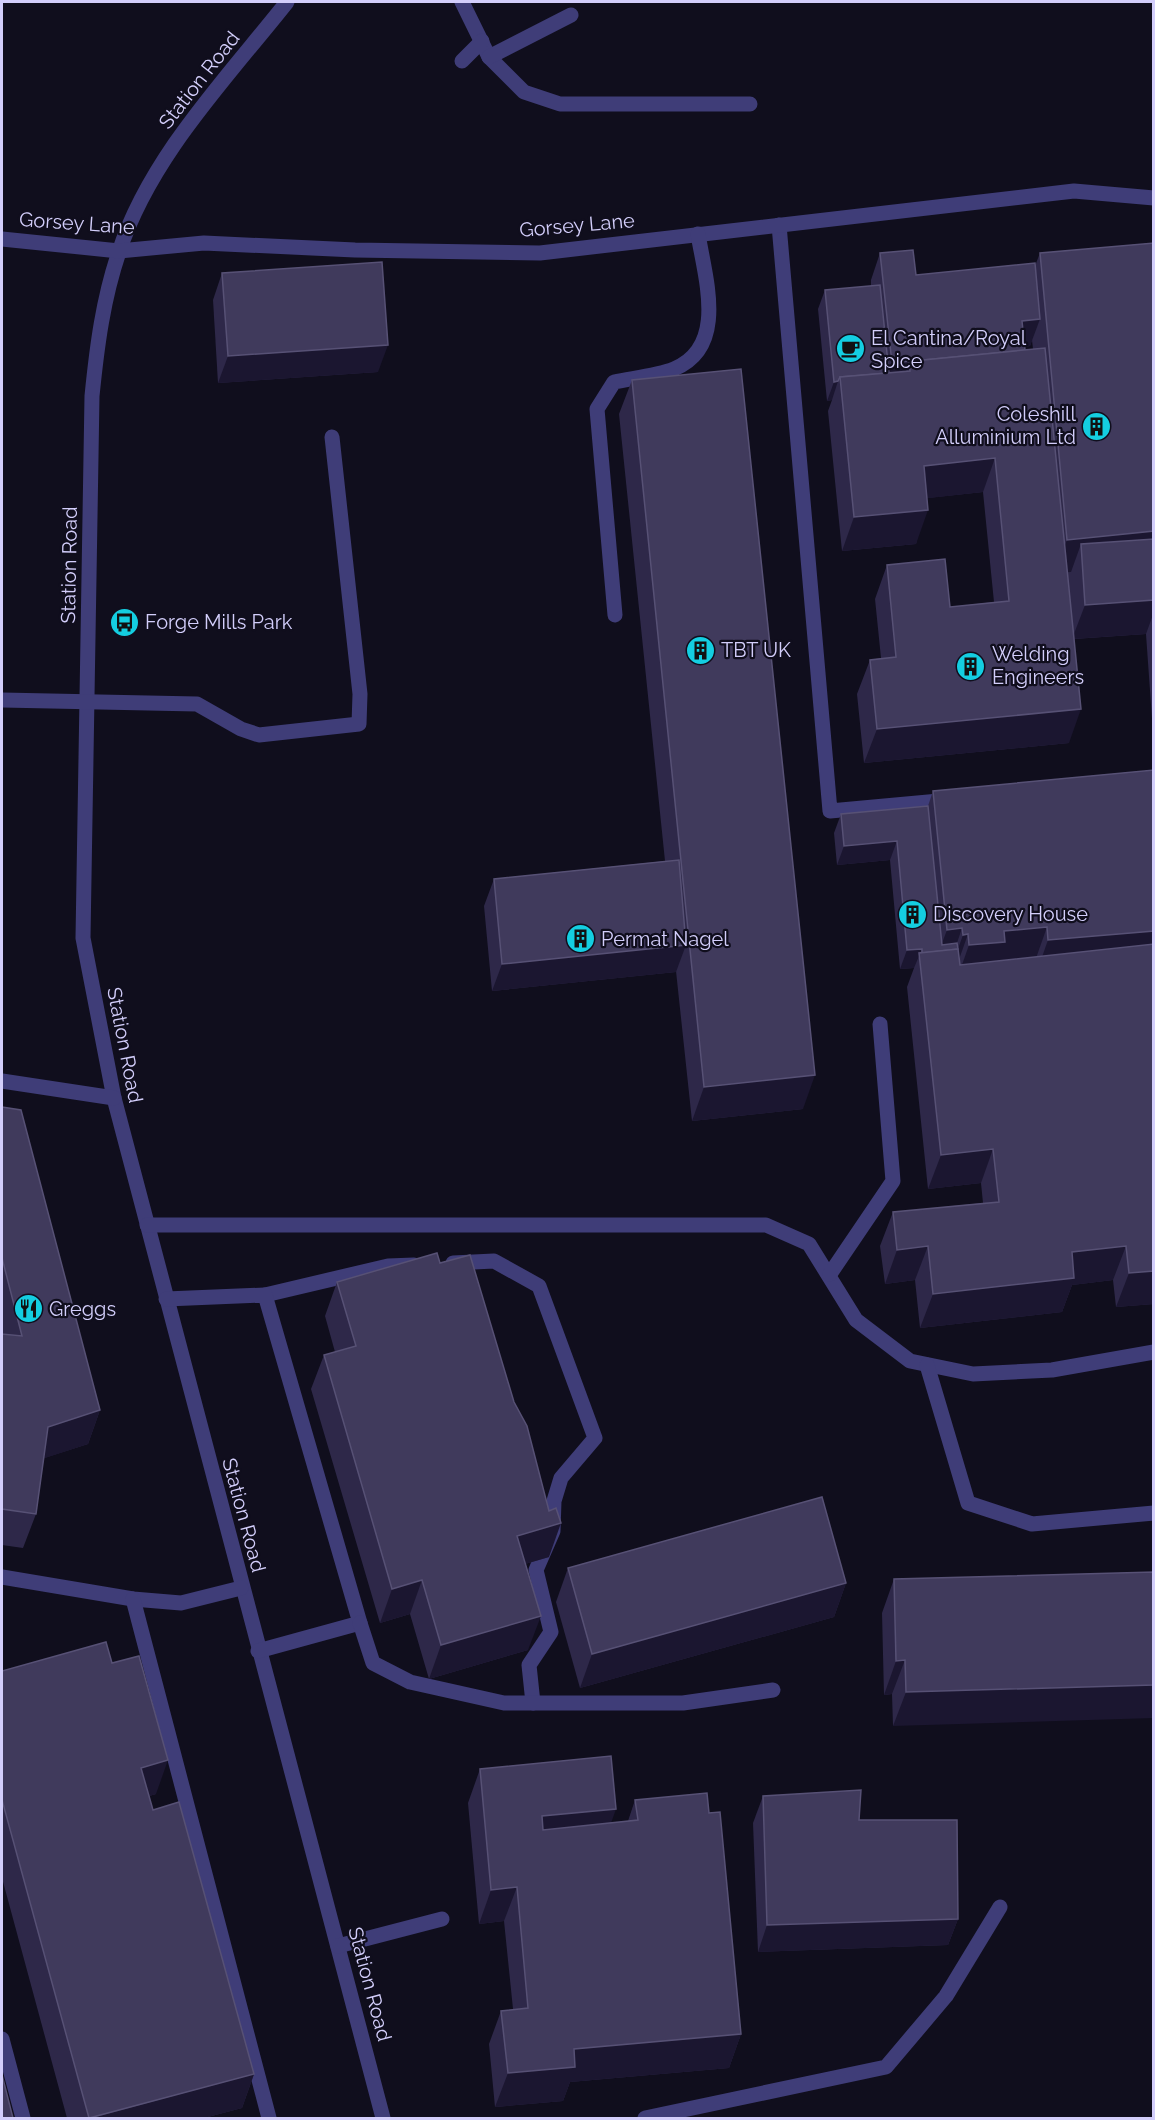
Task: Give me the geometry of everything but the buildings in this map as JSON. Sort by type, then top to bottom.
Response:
[{"type":"street","name":"Station Road","points":[[287,2],[175,146],[145,192],[119,251],[99,328],[92,396],[83,938],[114,1098],[241,1588],[383,2118]]},
{"type":"street","points":[[462,2],[489,57],[524,92],[560,104],[750,104]]},
{"type":"street","points":[[489,57],[571,15]]},
{"type":"street","points":[[462,61],[482,41]]},
{"type":"street","name":"Gorsey Lane","points":[[2,239],[119,251],[204,243],[355,250],[540,253],[1074,191],[1154,198]]},
{"type":"street","points":[[779,225],[830,811],[969,798]]},
{"type":"street","points":[[615,615],[597,409],[614,382],[674,369],[698,352],[708,331],[708,296],[698,234]]},
{"type":"street","points":[[2,700],[197,704],[241,729],[259,735],[359,724],[360,694],[332,437]]},
{"type":"street","points":[[830,1274],[893,1181],[880,1024]]},
{"type":"street","points":[[2,1081],[114,1098]]},
{"type":"street","points":[[147,1225],[766,1225],[809,1244],[830,1274],[856,1320],[910,1361],[973,1374],[1052,1370],[1154,1353]]},
{"type":"street","points":[[166,1299],[265,1295],[388,1266],[494,1260],[539,1286],[595,1437],[561,1478],[554,1501],[553,1531],[536,1570],[551,1632],[529,1665],[533,1703]]},
{"type":"street","points":[[265,1295],[373,1663],[410,1682],[504,1703],[683,1703],[773,1690]]},
{"type":"street","points":[[927,1365],[968,1503],[1032,1524],[1154,1513]]},
{"type":"street","points":[[2,1578],[133,1599],[181,1603],[241,1588]]},
{"type":"street","points":[[133,1599],[269,2118]]},
{"type":"street","points":[[258,1651],[360,1623]]},
{"type":"street","points":[[645,2118],[886,2067],[946,1996],[1000,1908]]},
{"type":"street","points":[[338,1946],[442,1919]]},
{"type":"street","points":[[2,2039],[23,2118]]},
{"type":"place","name":"El Cantina/Royal Spice","points":[[850,349]]},
{"type":"place","name":"Coleshill Alluminium Ltd","points":[[1097,426]]},
{"type":"place","name":"Forge Mills Park","points":[[124,622]]},
{"type":"place","name":"TBT UK","points":[[700,650]]},
{"type":"place","name":"Welding Engineers","points":[[971,666]]},
{"type":"place","name":"Discovery House","points":[[912,914]]},
{"type":"place","name":"Permat Nagel","points":[[580,939]]},
{"type":"place","name":"Greggs","points":[[28,1309]]}]
